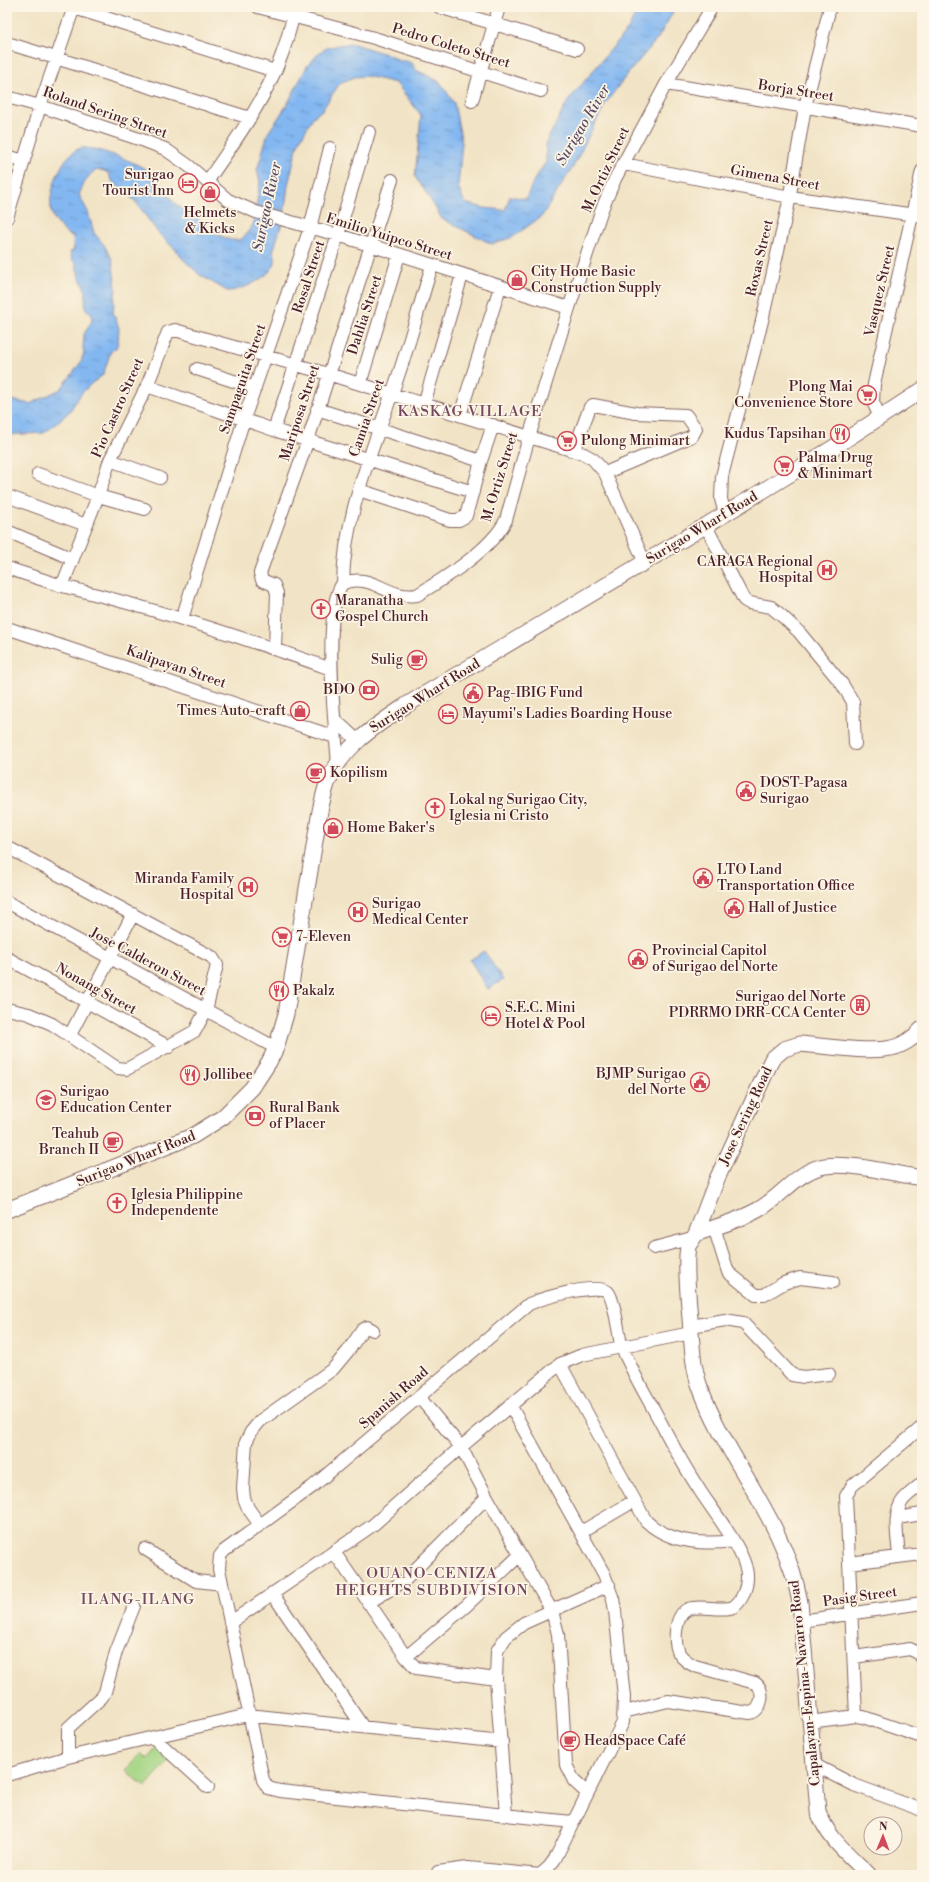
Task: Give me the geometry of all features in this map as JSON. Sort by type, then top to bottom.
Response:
[{"type":"main road","name":"Surigao Wharf Road","points":[[7,1210],[173,1145],[209,1127],[223,1117],[252,1088],[269,1062],[276,1048],[286,1014],[320,811],[327,784],[338,764],[370,730],[408,704],[706,526],[922,390]]},
{"type":"main road","name":"Jose Sering Road","points":[[694,1236],[733,1142],[767,1068],[777,1053],[791,1046],[800,1044],[871,1050],[892,1048],[911,1039],[922,1029]]},
{"type":"main road","points":[[694,1236],[762,1208],[805,1173],[824,1166],[847,1166],[922,1178]]},
{"type":"main road","name":"Capalayan-Espina-Navarro Road","points":[[694,1236],[688,1246],[686,1266],[694,1368],[711,1414],[782,1541],[795,1577],[801,1621],[817,1806],[824,1826],[836,1843],[869,1875]]},
{"type":"street","points":[[7,218],[9,203],[24,161],[40,106],[73,7],[275,71]]},
{"type":"street","name":"Pedro Coleto Street","points":[[258,7],[295,12],[541,90]]},
{"type":"street","points":[[439,7],[577,49]]},
{"type":"street","points":[[472,101],[499,7]]},
{"type":"street","name":"M. Ortiz Street","points":[[343,583],[355,579],[363,580],[374,583],[394,594],[403,596],[417,595],[491,542],[506,520],[529,437],[569,308],[602,209],[666,84],[712,7]]},
{"type":"street","name":"Roxas Street","points":[[725,514],[721,499],[722,476],[762,321],[790,196],[805,107],[830,7]]},
{"type":"street","points":[[207,182],[250,118],[275,71],[295,12]]},
{"type":"street","points":[[7,43],[250,118]]},
{"type":"street","name":"Borja Street","points":[[666,84],[922,126]]},
{"type":"street","name":"Roland Sering Street","points":[[7,97],[40,106],[165,149],[183,161],[207,182]]},
{"type":"street","name":"Rosal Street","points":[[274,430],[338,235],[369,132]]},
{"type":"street","name":"Sampaguita Street","points":[[182,619],[244,420],[310,228],[330,148]]},
{"type":"street","points":[[7,156],[24,161]]},
{"type":"street","name":"Gimena Street","points":[[624,164],[790,196],[918,215]]},
{"type":"street","name":"Vasquez Street","points":[[880,417],[873,402],[874,384],[918,215],[922,171]]},
{"type":"street","name":"Mariposa Street","points":[[275,649],[278,593],[274,585],[262,580],[260,573],[308,440],[328,374],[392,180]]},
{"type":"street","name":"Emilio Yuipco Street","points":[[207,182],[228,200],[256,212],[338,235],[432,266],[569,308]]},
{"type":"street","name":"Dahlia Street","points":[[360,384],[399,255]]},
{"type":"street","name":"Camia Street","points":[[343,583],[345,554],[358,490],[392,395],[432,266]]},
{"type":"street","points":[[424,404],[462,275]]},
{"type":"street","points":[[460,415],[500,287]]},
{"type":"street","name":"Pio Castro Street","points":[[62,586],[98,496],[110,460],[147,386],[166,336],[168,332],[174,330],[328,374],[574,450],[593,459],[605,473],[644,563]]},
{"type":"street","points":[[196,369],[255,388]]},
{"type":"street","points":[[147,386],[274,430],[472,492]]},
{"type":"street","points":[[574,450],[590,407],[593,406],[636,413],[686,416],[696,429],[692,436],[605,473]]},
{"type":"street","points":[[317,409],[481,461]]},
{"type":"street","points":[[358,490],[450,520],[459,520],[466,516],[481,461],[493,425]]},
{"type":"street","points":[[110,460],[160,478]]},
{"type":"street","points":[[38,474],[98,496],[145,509]]},
{"type":"street","points":[[7,496],[86,525]]},
{"type":"street","points":[[706,526],[744,600],[749,603],[770,607],[779,613],[799,632],[842,684],[853,702],[855,744]]},
{"type":"street","points":[[7,531],[73,559]]},
{"type":"street","points":[[7,568],[62,586],[128,602],[275,649],[331,669]]},
{"type":"street","points":[[338,764],[331,669],[336,599],[338,591],[343,583]]},
{"type":"street","name":"Kalipayan Street","points":[[7,628],[336,737]]},
{"type":"street","points":[[334,719],[358,741]]},
{"type":"street","points":[[7,847],[216,960],[217,970],[206,1010],[195,1031],[169,1047],[123,1070],[117,1068],[70,1035],[40,1018],[7,1009]]},
{"type":"street","name":"Jose Calderon Street","points":[[7,902],[276,1048]]},
{"type":"street","points":[[70,1035],[133,914]]},
{"type":"street","name":"Nonang Street","points":[[7,958],[169,1047]]},
{"type":"street","points":[[714,1227],[728,1272],[756,1295],[764,1295],[795,1278],[811,1278],[833,1282]]},
{"type":"street","points":[[654,1248],[694,1236]]},
{"type":"street","name":"Spanish Road","points":[[506,1815],[287,1792],[268,1788],[263,1780],[248,1715],[219,1569],[220,1556],[224,1551],[312,1487],[529,1304],[559,1293],[600,1289],[608,1292],[611,1296],[621,1347]]},
{"type":"street","points":[[230,1622],[334,1552],[387,1513],[461,1447],[560,1364],[582,1355],[691,1330],[725,1320],[743,1323],[792,1375],[804,1377],[829,1374]]},
{"type":"street","points":[[260,1525],[248,1508],[244,1498],[244,1451],[251,1432],[260,1421],[333,1369],[363,1329],[367,1327],[373,1330]]},
{"type":"street","points":[[621,1347],[696,1485],[741,1553],[747,1568],[747,1583],[738,1604],[732,1608],[692,1608],[683,1612],[680,1617],[676,1638],[677,1646],[680,1653],[688,1662],[758,1685],[761,1694],[759,1707],[754,1712],[746,1713],[668,1701],[624,1712]]},
{"type":"street","points":[[560,1364],[646,1521],[653,1528],[663,1534],[676,1538],[702,1543],[733,1541]]},
{"type":"street","points":[[419,1397],[461,1447],[487,1497],[552,1610],[558,1634],[566,1765],[574,1781],[587,1793]]},
{"type":"street","points":[[438,1872],[468,1868],[540,1875],[555,1860],[572,1822],[619,1732],[624,1712],[615,1611],[608,1586],[581,1532],[510,1405]]},
{"type":"street","points":[[856,1716],[846,1502],[848,1491],[922,1427]]},
{"type":"street","points":[[899,1556],[897,1518],[902,1501],[922,1484]]},
{"type":"street","points":[[368,1603],[404,1581],[487,1497]]},
{"type":"street","points":[[581,1532],[634,1500]]},
{"type":"street","points":[[897,1518],[922,1514]]},
{"type":"street","points":[[145,1549],[196,1581],[222,1584]]},
{"type":"street","points":[[334,1552],[406,1657],[416,1668],[496,1679]]},
{"type":"street","points":[[849,1563],[922,1554]]},
{"type":"street","points":[[406,1657],[466,1606],[520,1555]]},
{"type":"street","points":[[572,1822],[506,1815],[502,1742],[496,1679],[497,1651],[500,1644],[514,1629],[552,1610],[608,1586]]},
{"type":"street","points":[[272,1593],[363,1727]]},
{"type":"street","name":"Pasig Street","points":[[801,1621],[922,1603]]},
{"type":"street","points":[[68,1757],[68,1728],[102,1697],[105,1692],[116,1652],[134,1606]]},
{"type":"street","points":[[854,1657],[910,1649],[918,1653],[922,1658]]},
{"type":"street","points":[[7,1775],[68,1757],[248,1715],[502,1742]]},
{"type":"street","points":[[809,1722],[856,1716],[872,1719],[922,1737]]},
{"type":"street","points":[[154,1738],[208,1787]]},
{"type":"street","points":[[813,1764],[854,1784],[922,1810]]},
{"type":"green space","points":[[157,1748],[170,1759],[145,1787],[126,1770],[141,1753],[147,1759]]},
{"type":"water","name":"Surigao River","points":[[639,7],[676,7],[658,38],[605,104],[573,167],[542,216],[513,237],[492,244],[442,219],[415,177],[421,115],[396,83],[366,76],[354,77],[340,83],[322,110],[313,117],[298,144],[288,185],[284,216],[273,252],[275,259],[273,266],[268,273],[260,279],[242,288],[227,291],[200,275],[158,233],[136,202],[111,180],[109,174],[98,170],[94,172],[86,180],[79,195],[88,212],[94,233],[104,245],[112,259],[116,288],[113,312],[119,328],[118,342],[116,348],[111,351],[103,375],[81,394],[69,412],[52,427],[44,433],[7,435],[7,399],[30,404],[61,389],[81,362],[84,352],[84,334],[92,321],[92,314],[85,308],[86,291],[70,252],[74,250],[73,236],[68,235],[60,227],[51,210],[52,193],[58,174],[68,157],[75,151],[82,148],[96,149],[140,166],[148,171],[167,191],[168,195],[176,204],[198,219],[208,231],[231,240],[238,240],[243,238],[253,225],[260,182],[257,170],[268,133],[287,105],[307,66],[320,52],[327,48],[343,44],[354,44],[389,55],[401,61],[412,63],[416,70],[440,82],[454,103],[462,143],[458,187],[465,203],[484,208],[505,210],[510,196],[526,199],[534,180],[546,162],[546,142],[568,101],[628,29]]},
{"type":"water","points":[[484,951],[503,980],[488,989],[470,960]]},
{"type":"place","name":"Surigao Tourist Inn","points":[[188,183]]},
{"type":"place","name":"Helmets & Kicks","points":[[210,192]]},
{"type":"place","name":"City Home Basic Construction Supply","points":[[517,280]]},
{"type":"place","name":"Plong Mai Convenience Store","points":[[867,395]]},
{"type":"place","name":"Kudus Tapsihan","points":[[840,434]]},
{"type":"place","name":"Pulong Minimart","points":[[567,441]]},
{"type":"place","name":"Palma Drug & Minimart","points":[[784,466]]},
{"type":"place","name":"CARAGA Regional Hospital","points":[[827,570]]},
{"type":"place","name":"Maranatha Gospel Church","points":[[321,609]]},
{"type":"place","name":"Sulig","points":[[417,660]]},
{"type":"place","name":"BDO","points":[[369,690]]},
{"type":"place","name":"Pag-IBIG Fund","points":[[473,693]]},
{"type":"place","name":"Times Auto-craft","points":[[300,711]]},
{"type":"place","name":"Mayumi's Ladies Boarding House","points":[[448,714]]},
{"type":"place","name":"Kopilism","points":[[316,773]]},
{"type":"place","name":"DOST-Pagasa Surigao","points":[[746,791]]},
{"type":"place","name":"Lokal ng Surigao City, Iglesia ni Cristo","points":[[435,808]]},
{"type":"place","name":"Home Baker's","points":[[333,828]]},
{"type":"place","name":"LTO Land Transportation Office","points":[[703,878]]},
{"type":"place","name":"Miranda Family Hospital","points":[[248,887]]},
{"type":"place","name":"Hall of Justice","points":[[734,908]]},
{"type":"place","name":"Surigao Medical Center","points":[[358,912]]},
{"type":"place","name":"7-Eleven","points":[[282,937]]},
{"type":"place","name":"Provincial Capitol of Surigao del Norte","points":[[638,959]]},
{"type":"place","name":"Pakalz","points":[[279,991]]},
{"type":"place","name":"Surigao del Norte PDRRMO DRR-CCA Center","points":[[860,1005]]},
{"type":"place","name":"S.E.C. Mini Hotel & Pool","points":[[491,1016]]},
{"type":"place","name":"Jollibee","points":[[190,1075]]},
{"type":"place","name":"BJMP Surigao del Norte","points":[[700,1082]]},
{"type":"place","name":"Surigao Education Center","points":[[46,1100]]},
{"type":"place","name":"Rural Bank of Placer","points":[[255,1116]]},
{"type":"place","name":"Teahub Branch II","points":[[113,1142]]},
{"type":"place","name":"Iglesia Philippine Independente","points":[[117,1203]]},
{"type":"place","name":"HeadSpace Café","points":[[570,1741]]},
{"type":"district","name":"KASKAG VILLAGE","points":[[470,411]]},
{"type":"district","name":"OUANO-CENIZA HEIGHTS SUBDIVISION","points":[[432,1582]]},
{"type":"district","name":"ILANG-ILANG","points":[[138,1599]]}]
